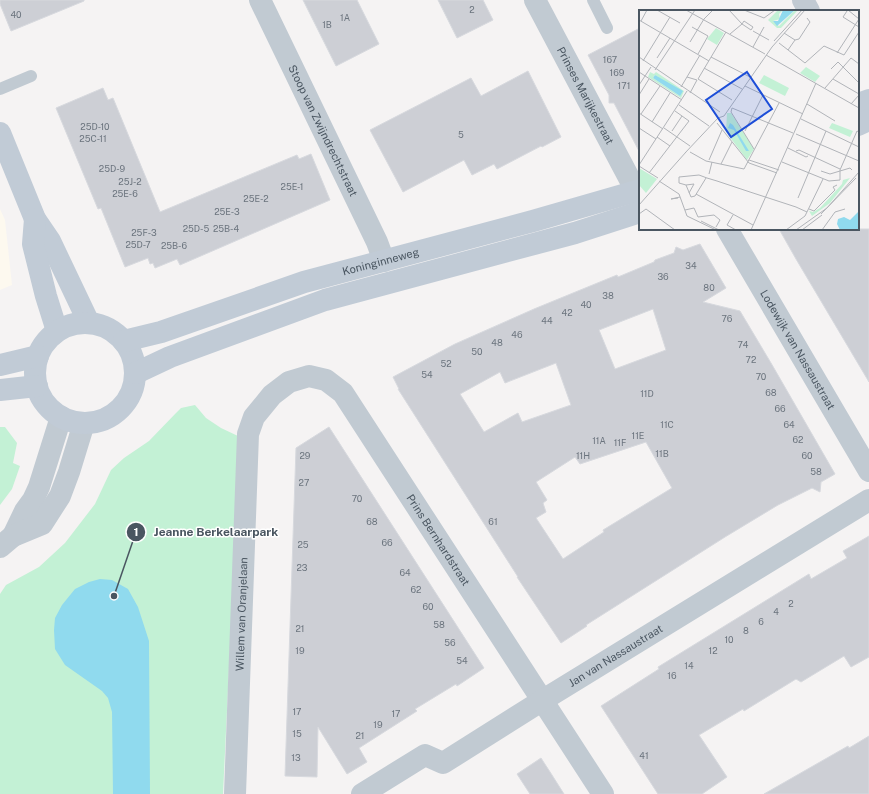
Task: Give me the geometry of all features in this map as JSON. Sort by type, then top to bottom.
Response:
[{"type":"main road","points":[[859,121],[863,105]]},
{"type":"main road","points":[[0,133],[35,219],[50,241],[89,323]]},
{"type":"main road","name":"Koninginneweg","points":[[124,341],[161,332],[304,282],[639,198]]},
{"type":"main road","name":"Koninginneweg","points":[[136,373],[170,357],[325,300],[575,233],[639,198]]},
{"type":"main road","points":[[35,219],[33,244],[46,296],[57,331]]},
{"type":"main road","points":[[89,323],[98,324],[108,328],[124,341],[133,356],[136,373],[133,391],[129,399],[117,412],[101,421],[84,423],[61,417],[46,404],[40,396],[35,371],[38,356],[46,342],[57,331],[72,324],[89,323]]},
{"type":"main road","points":[[0,364],[38,356]]},
{"type":"main road","points":[[0,390],[37,386]]},
{"type":"street","name":"Stoop van Zwijndrechtstraat","points":[[260,0],[377,242],[384,261]]},
{"type":"street","name":"Prinses Marijkestraat","points":[[536,0],[639,198]]},
{"type":"street","points":[[803,0],[808,10]]},
{"type":"street","name":"Lodewijk van Nassaustraat","points":[[728,230],[869,472]]},
{"type":"street","name":"Prins Bernhardstraat","points":[[248,434],[254,417],[272,395],[289,382],[309,376],[326,380],[343,393],[603,794]]},
{"type":"street","points":[[7,542],[39,488],[61,417]]},
{"type":"street","points":[[7,542],[42,524],[60,496],[84,423]]},
{"type":"street","name":"Willem van Oranjelaan","points":[[235,794],[248,434]]},
{"type":"street","name":"Jan van Nassaustraat","points":[[362,794],[425,755],[443,763],[869,500]]},
{"type":"lane","points":[[593,0],[607,28]]},
{"type":"lane","points":[[0,89],[31,76]]},
{"type":"shaded area","points":[[0,209],[5,220],[12,285],[0,290]]},
{"type":"green space","points":[[195,405],[206,418],[221,428],[238,436],[239,459],[223,794],[0,794],[0,594],[6,585],[39,567],[65,543],[95,504],[111,470],[124,458],[149,441],[181,408]]},
{"type":"green space","points":[[0,427],[5,427],[17,443],[13,463],[20,466],[12,489],[0,505]]},
{"type":"water","points":[[100,579],[112,580],[128,589],[138,607],[149,641],[150,794],[113,794],[112,712],[108,698],[102,691],[65,665],[55,649],[55,618],[62,605],[75,589],[89,582]]},
{"type":"building","points":[[0,0],[84,1],[11,31],[0,4]]},
{"type":"building","points":[[303,0],[357,0],[379,44],[336,66]]},
{"type":"building","points":[[438,0],[483,0],[493,20],[457,38]]},
{"type":"building","points":[[639,29],[639,151],[614,103],[609,103],[609,95],[588,55]]},
{"type":"building","points":[[528,71],[561,137],[497,169],[494,164],[472,175],[464,160],[403,192],[370,130],[471,78],[481,96]]},
{"type":"building","points":[[103,88],[108,100],[113,98],[160,212],[297,155],[299,159],[311,154],[330,200],[180,265],[177,259],[155,268],[153,263],[150,264],[148,258],[125,267],[101,208],[98,209],[56,108]]},
{"type":"building","points":[[869,229],[869,382],[780,230]]},
{"type":"building","points":[[700,244],[726,288],[703,302],[740,311],[835,474],[821,482],[820,492],[812,488],[778,505],[586,625],[587,626],[561,643],[517,577],[398,389],[393,377],[455,344],[534,309],[617,275],[618,277],[654,262],[655,260],[674,253],[676,247],[683,250]],"holes":[[[653,309],[666,350],[615,369],[599,330]],[[556,363],[571,405],[522,422],[518,413],[484,432],[460,394],[500,372],[505,383]],[[646,442],[672,488],[603,530],[604,532],[563,559],[536,518],[546,512],[543,503],[547,500],[536,482],[575,457],[580,464]]]},
{"type":"building","points":[[329,427],[484,668],[457,686],[456,684],[415,709],[417,711],[359,748],[367,762],[347,774],[318,727],[317,777],[285,776],[296,448]]},
{"type":"building","points":[[869,536],[869,657],[851,667],[844,656],[801,682],[796,679],[744,711],[743,709],[699,735],[727,777],[702,794],[658,794],[601,706],[659,669],[658,667],[809,574],[811,579],[847,558],[843,551]]},
{"type":"building","points":[[869,736],[869,794],[764,794],[848,746],[849,748]]},
{"type":"building","points":[[541,758],[564,794],[530,794],[517,774]]},
{"type":"place","name":"Jeanne Berkelaarpark","points":[[114,596]]}]
